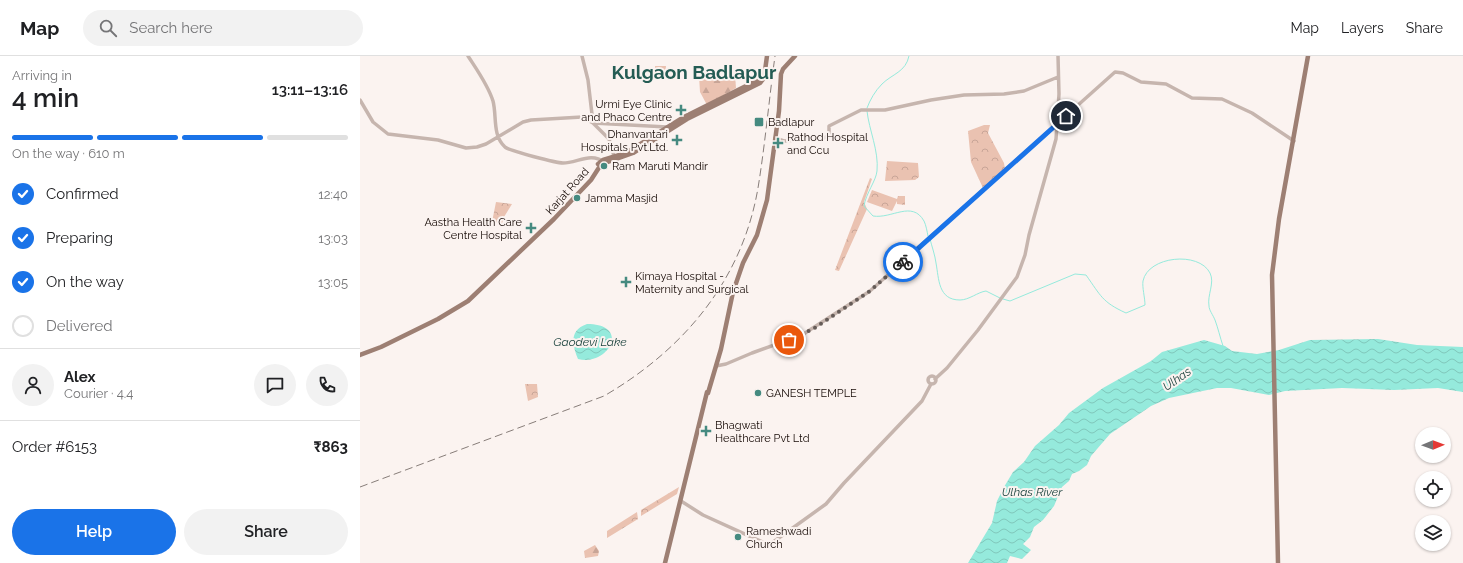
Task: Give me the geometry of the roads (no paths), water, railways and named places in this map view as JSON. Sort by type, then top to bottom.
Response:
[{"type":"main road","name":"Karjat Road","points":[[360,353],[416,330],[462,305],[569,202],[603,162],[626,152],[687,119],[760,83],[764,78],[767,56]]},
{"type":"main road","points":[[665,563],[733,292],[743,263],[757,235],[764,214],[775,138],[781,74],[783,69],[795,56]]},
{"type":"main road","points":[[1278,563],[1272,275],[1279,219],[1308,56]]},
{"type":"main road","name":"Karjat Road","points":[[603,162],[633,153],[669,129]]},
{"type":"street","points":[[468,56],[487,87],[493,102],[498,136],[506,148],[518,154],[544,158],[555,162],[564,163],[590,158],[598,158],[603,162]]},
{"type":"street","points":[[582,56],[588,80],[593,122]]},
{"type":"street","points":[[680,504],[769,545],[826,504],[922,401],[931,384],[935,382],[935,379],[947,368],[1000,300],[1021,268],[1028,234],[1056,139],[1059,94],[1058,56]]},
{"type":"street","points":[[715,365],[727,363],[802,335],[870,291],[1115,72],[1123,73],[1141,82],[1166,84],[1192,98],[1222,99],[1254,114],[1294,141]]},
{"type":"street","points":[[775,138],[784,141],[824,138],[829,135],[829,126],[863,110],[885,110],[931,100],[964,95],[998,95],[1024,91],[1058,77]]},
{"type":"street","points":[[360,100],[373,122],[388,134],[438,140],[466,148],[477,147],[513,126],[531,120],[575,116],[588,118],[609,139],[614,156]]},
{"type":"street","points":[[593,122],[669,129]]},
{"type":"street","points":[[931,384],[928,382],[928,378],[932,376],[935,379]]},
{"type":"water","name":"Gaodevi Lake","points":[[587,324],[601,326],[609,331],[612,337],[611,344],[606,351],[598,357],[589,360],[578,359],[573,343],[575,334],[577,330]]},
{"type":"water","name":"Ulhas River","points":[[1378,339],[1417,345],[1463,347],[1463,392],[1438,388],[1394,390],[1342,388],[1285,391],[1269,395],[1231,388],[1217,388],[1169,398],[1151,406],[1110,434],[1091,456],[1087,465],[1072,474],[1069,481],[1062,487],[1054,506],[1043,520],[1034,527],[1030,537],[1023,544],[1031,550],[1022,559],[1010,556],[1007,563],[968,563],[992,523],[997,501],[1004,487],[1013,472],[1024,462],[1035,446],[1059,425],[1069,413],[1103,388],[1151,361],[1162,352],[1204,340],[1225,346],[1232,351],[1257,354],[1279,350],[1310,340]]},
{"type":"waterway","points":[[867,108],[877,90],[882,84],[905,66],[909,56]]},
{"type":"waterway","points":[[867,111],[877,156],[877,171],[864,206],[873,216],[908,211],[914,212],[924,221],[928,236]]},
{"type":"waterway","points":[[930,239],[935,257],[939,282],[941,288],[947,296],[953,299],[963,300],[986,291],[1000,298]]},
{"type":"waterway","points":[[1003,299],[1010,301],[1075,274],[1086,275],[1107,302],[1126,313],[1145,305],[1143,281],[1147,273],[1154,266],[1174,259],[1196,261],[1204,266],[1210,273],[1212,281],[1209,308],[1215,320],[1223,346]]},
{"type":"railway","points":[[360,487],[604,396],[633,378],[659,357],[683,334],[705,310],[723,283],[738,253],[750,222],[758,188],[775,56]]},
{"type":"place","name":"Urmi Eye Clinic and Phaco Centre","points":[[681,110]]},
{"type":"place","name":"Badlapur","points":[[759,122]]},
{"type":"place","name":"Dhanvantari Hospitals Pvt.Ltd.","points":[[677,140]]},
{"type":"place","name":"Rathod Hospital and Ccu","points":[[778,143]]},
{"type":"place","name":"Ram Maruti Mandir","points":[[604,166]]},
{"type":"place","name":"Jamma Masjid","points":[[577,198]]},
{"type":"place","name":"Aastha Health Care Centre Hospital","points":[[531,228]]},
{"type":"place","name":"Kimaya Hospital - Maternity and Surgical","points":[[626,282]]},
{"type":"place","name":"GANESH TEMPLE","points":[[758,393]]},
{"type":"place","name":"Bhagwati Healthcare Pvt Ltd","points":[[706,431]]},
{"type":"place","name":"Rameshwadi Church","points":[[738,537]]},
{"type":"district","name":"Kulgaon Badlapur","points":[[694,72]]},
{"type":"water label","name":"Ulhas","points":[[1177,379]]}]
